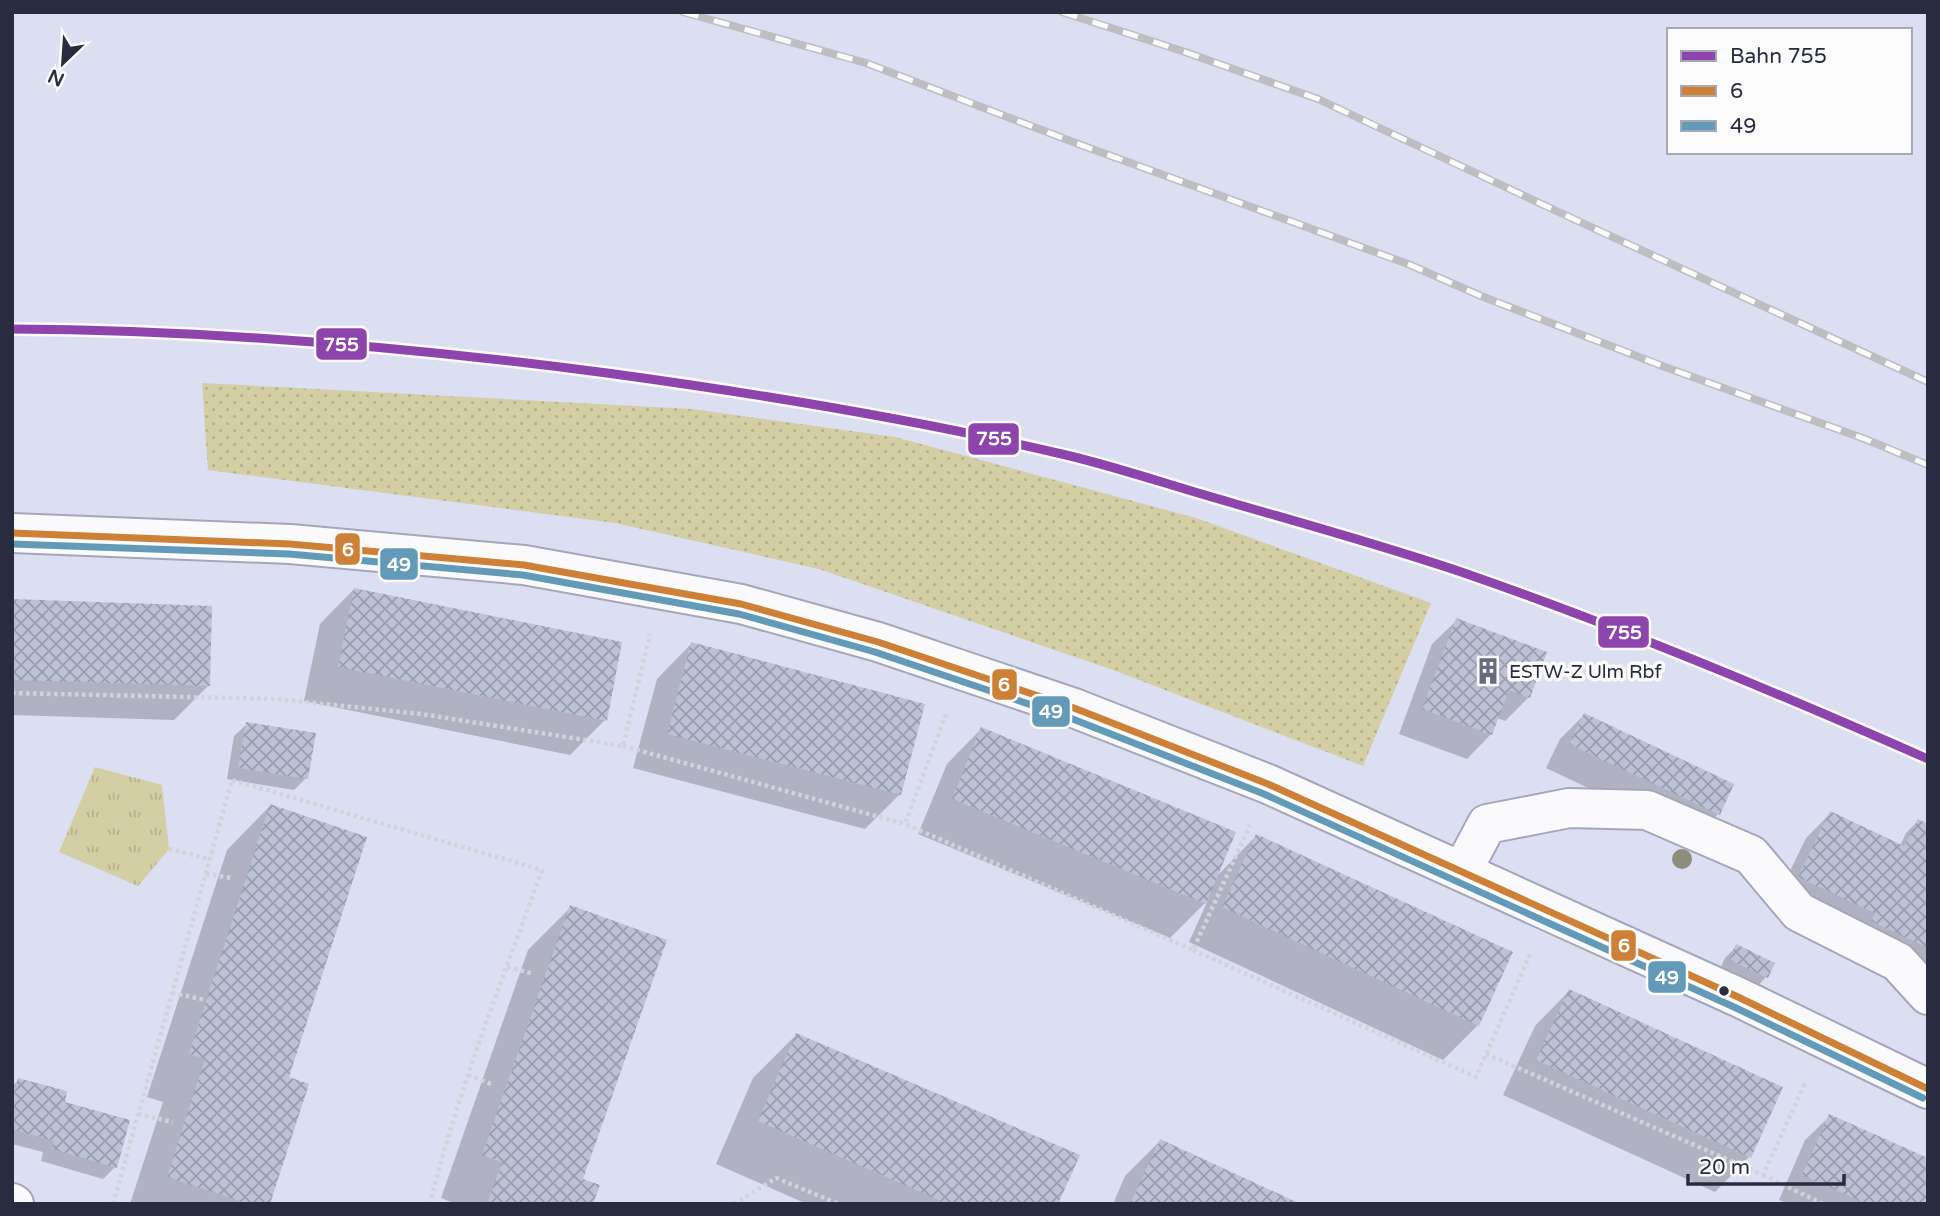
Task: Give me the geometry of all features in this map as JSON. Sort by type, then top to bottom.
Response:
[{"type":"street","points":[[12,534],[290,544],[524,565],[741,604],[878,642],[1074,708],[1268,784],[1738,997],[1928,1089]]},
{"type":"street","points":[[1462,871],[1487,824],[1569,808],[1647,810],[1751,855],[1796,920],[1898,962],[1928,995]]},
{"type":"path","points":[[623,746],[652,626]]},
{"type":"path","points":[[12,693],[276,699],[421,713],[623,746],[905,824],[1476,1077],[1535,942]]},
{"type":"path","points":[[905,824],[947,712]]},
{"type":"path","points":[[113,1204],[232,780],[542,870],[444,1145],[430,1204]]},
{"type":"path","points":[[1192,950],[1253,818]]},
{"type":"path","points":[[169,849],[210,859]]},
{"type":"path","points":[[206,874],[232,878]]},
{"type":"path","points":[[507,967],[534,974]]},
{"type":"path","points":[[172,993],[206,1000]]},
{"type":"path","points":[[1486,1054],[1823,1204]]},
{"type":"path","points":[[468,1074],[494,1085]]},
{"type":"path","points":[[1763,1175],[1806,1080]]},
{"type":"path","points":[[138,1114],[173,1122]]},
{"type":"path","points":[[734,1204],[776,1178],[839,1204]]},
{"type":"green space","points":[[202,383],[692,409],[895,437],[1196,518],[1431,603],[1363,766],[1113,670],[819,569],[615,523],[208,470]]},
{"type":"green space","points":[[95,767],[162,785],[169,849],[138,886],[59,852]]},
{"type":"building","points":[[354,588],[622,642],[607,721],[338,667]]},
{"type":"building","points":[[12,599],[212,606],[210,686],[12,680]]},
{"type":"building","name":"ESTW-Z Ulm Rbf","points":[[1456,618],[1547,652],[1530,698],[1509,690],[1492,735],[1422,709]]},
{"type":"building","points":[[691,642],[925,704],[901,795],[667,734]]},
{"type":"building","points":[[1584,713],[1734,784],[1720,815],[1569,744]]},
{"type":"building","points":[[246,722],[316,733],[308,779],[238,768]]},
{"type":"building","points":[[981,727],[1236,832],[1206,904],[952,799]]},
{"type":"building","points":[[270,804],[367,837],[289,1077],[309,1084],[270,1204],[249,1204],[167,1177],[205,1059],[189,1054]]},
{"type":"building","points":[[1830,811],[1904,846],[1918,819],[1928,824],[1928,948],[1871,921],[1875,913],[1798,877]]},
{"type":"building","points":[[1256,834],[1513,952],[1479,1026],[1222,907]]},
{"type":"building","points":[[570,905],[667,940],[583,1179],[600,1185],[593,1204],[487,1204],[502,1162],[482,1155]]},
{"type":"building","points":[[1736,944],[1775,963],[1768,978],[1729,960]]},
{"type":"building","points":[[1569,989],[1783,1087],[1751,1158],[1536,1060]]},
{"type":"building","points":[[796,1033],[1080,1155],[1058,1204],[948,1204],[758,1121]]},
{"type":"building","points":[[18,1078],[67,1091],[65,1102],[130,1120],[117,1168],[52,1149],[54,1141],[12,1129],[12,1100]]},
{"type":"building","points":[[1829,1114],[1928,1158],[1928,1204],[1867,1204],[1802,1175]]},
{"type":"building","points":[[1160,1139],[1301,1204],[1130,1204]]},
{"type":"railway","points":[[683,12],[866,63],[1081,145],[1408,264],[1481,296],[1928,465]]},
{"type":"railway","points":[[1062,12],[1318,99],[1928,382]]},
{"type":"rail line","name":"755","points":[[12,329],[236,337],[384,348],[533,364],[780,399],[1009,442],[1107,466],[1378,545],[1467,574],[1699,662],[1928,759]]},
{"type":"transit line","name":"6","points":[[12,533],[290,544],[524,565],[741,604],[878,642],[1074,708],[1268,784],[1738,997],[1928,1089]]},
{"type":"transit line","name":"49","points":[[12,544],[289,554],[523,575],[739,614],[875,652],[1070,718],[1264,794],[1734,1007],[1923,1098]]},
{"type":"place","name":"ESTW-Z Ulm Rbf","points":[[1488,671]]}]
